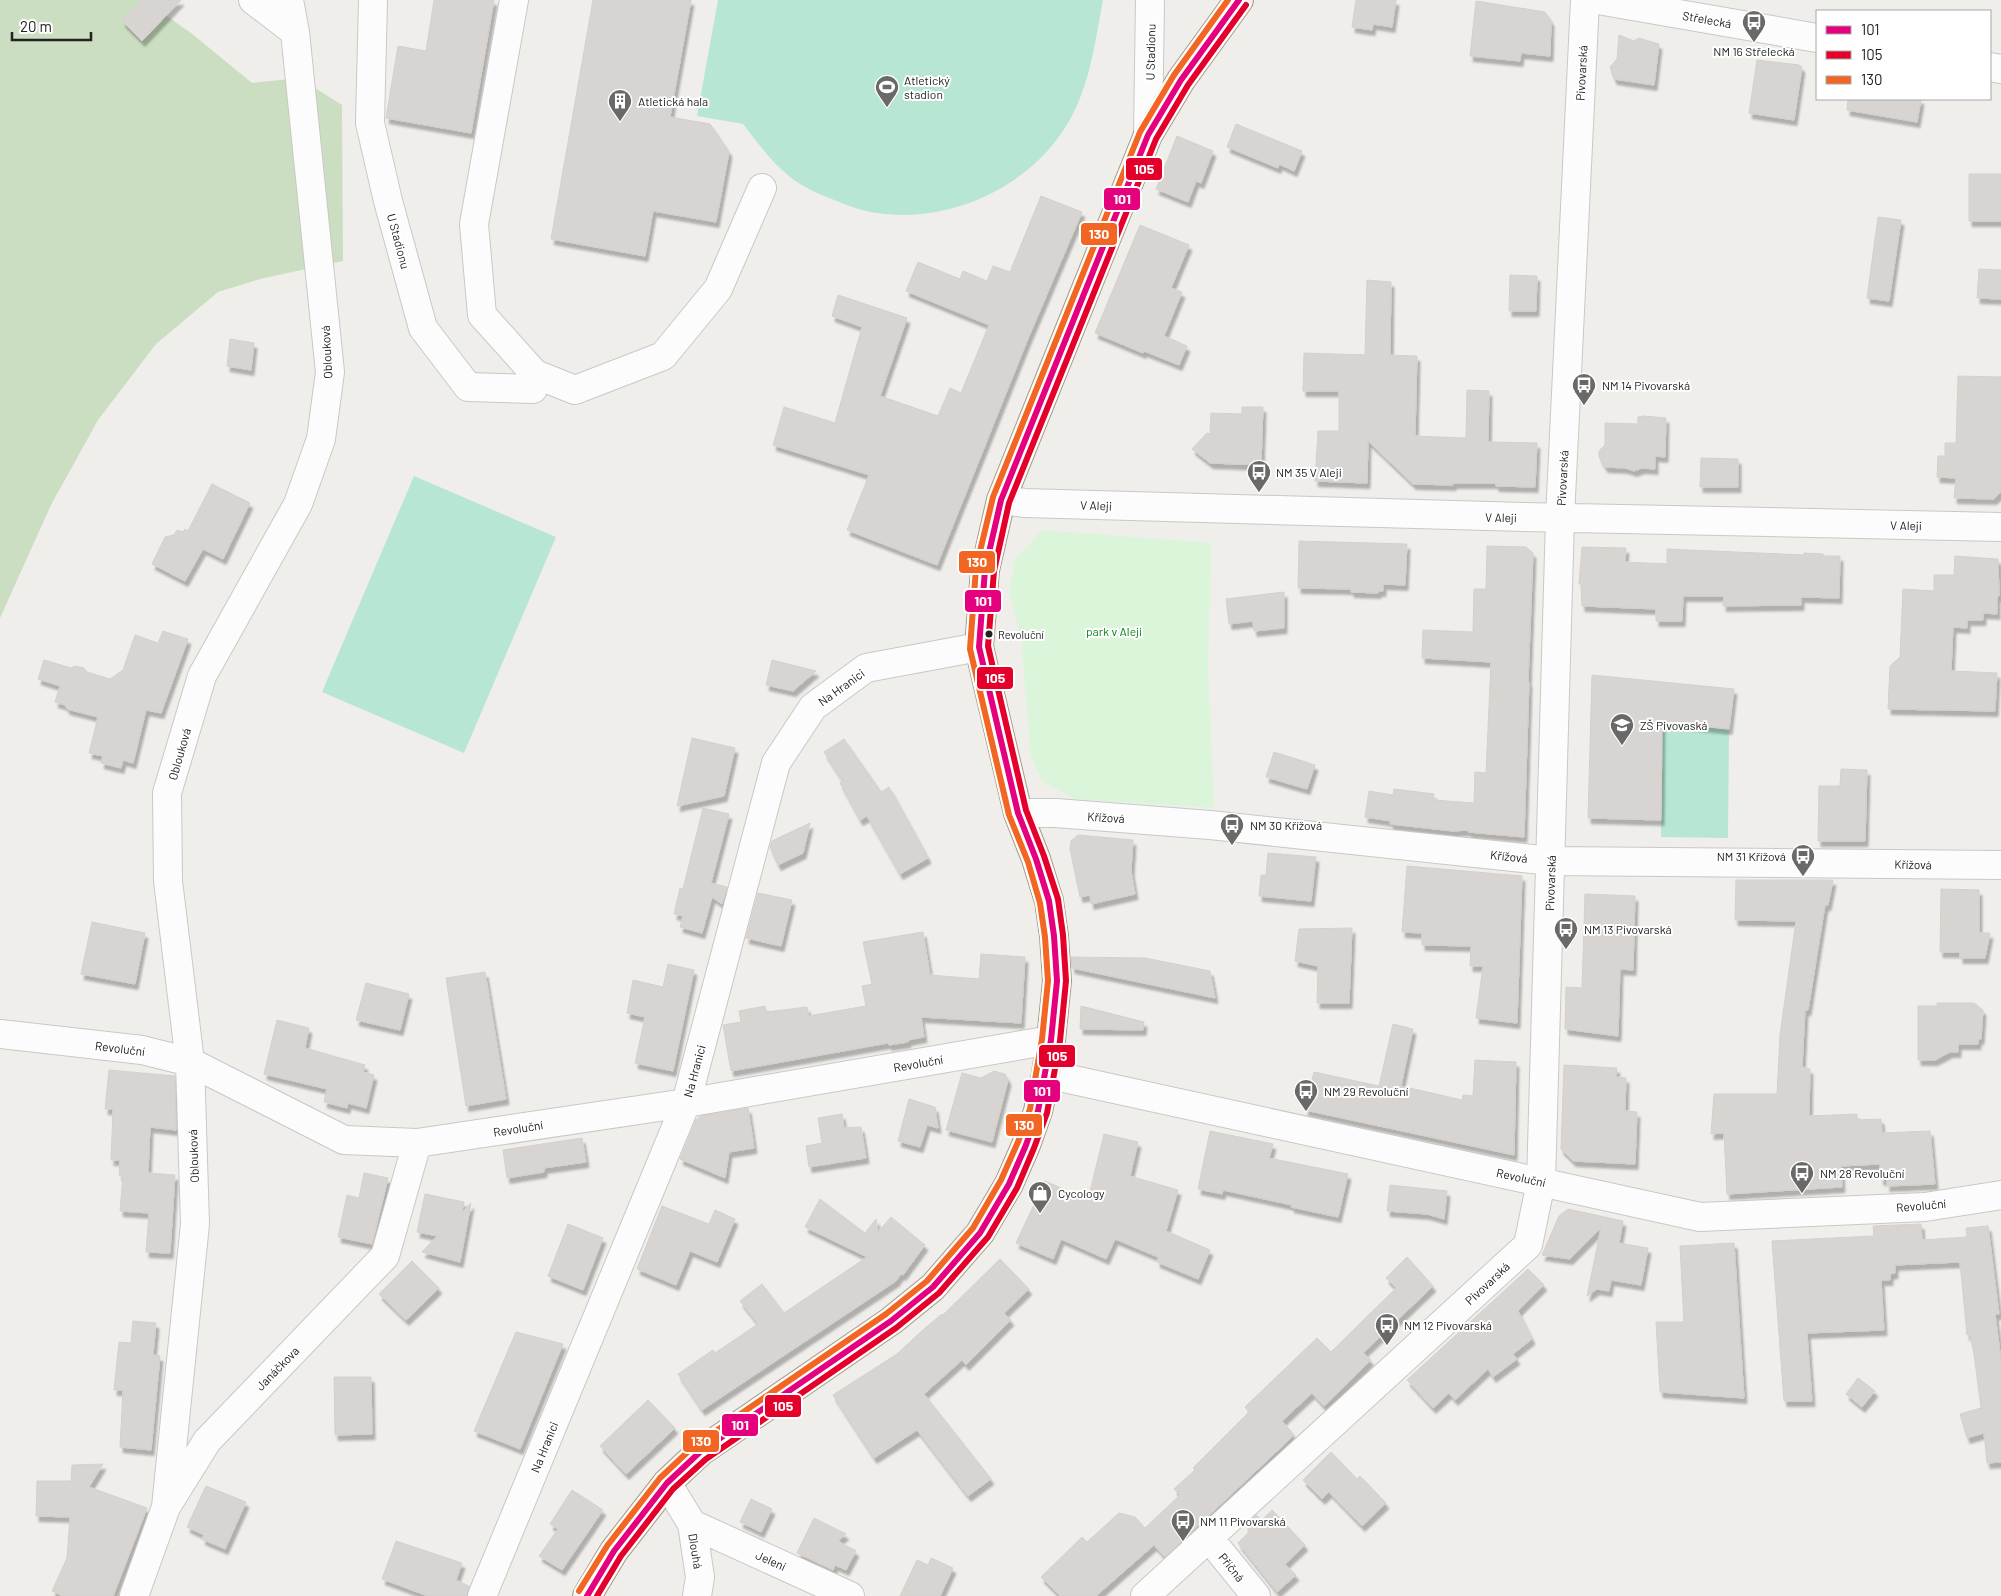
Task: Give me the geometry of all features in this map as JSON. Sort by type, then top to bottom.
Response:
[{"type":"main road","points":[[587,1596],[614,1551],[667,1483],[700,1452],[891,1321],[933,1287],[980,1233],[1009,1184],[1026,1145],[1038,1111],[1046,1074],[1057,981],[1049,901],[1036,859],[1018,813],[979,646],[985,570],[1001,500],[1148,135],[1181,80],[1239,0]]},
{"type":"street","points":[[253,0],[295,32]]},
{"type":"street","name":"Oblouková","points":[[166,1507],[195,1224],[190,1062],[168,881],[168,793],[202,676],[298,504],[321,439],[330,372],[295,32],[289,0]]},
{"type":"street","name":"U Stadionu","points":[[373,0],[370,123],[388,201],[423,328],[468,387],[533,390],[535,374]]},
{"type":"street","points":[[514,0],[474,224],[482,315],[535,374],[576,390],[663,356],[718,289],[762,188]]},
{"type":"street","name":"U Stadionu","points":[[1148,135],[1150,0]]},
{"type":"street","name":"Pivovarská","points":[[1145,1596],[1528,1245],[1541,1182],[1560,518],[1585,0]]},
{"type":"street","name":"Střelecká","points":[[1598,0],[1816,38]]},
{"type":"street","name":"V Aleji","points":[[1001,500],[1025,503],[1208,509],[2001,527]]},
{"type":"street","name":"Na Hranici","points":[[482,1596],[686,1103],[776,763],[813,707],[866,668],[979,646]]},
{"type":"street","name":"Křížová","points":[[1018,813],[1056,813],[1210,825],[1551,861],[2001,865]]},
{"type":"street","name":"Revoluční","points":[[0,1034],[142,1050],[190,1062],[344,1140],[417,1143],[686,1103],[1051,1040]]},
{"type":"street","name":"Revoluční","points":[[1046,1074],[1700,1217],[1925,1207],[2001,1195]]},
{"type":"street","name":"Janáčkova","points":[[134,1596],[166,1507],[207,1441],[385,1256],[417,1143]]},
{"type":"street","name":"Dlouhá","points":[[667,1483],[692,1524],[700,1577],[697,1596]]},
{"type":"street","name":"Jelení","points":[[692,1524],[850,1596]]},
{"type":"street","name":"Příčná","points":[[1209,1538],[1256,1596]]},
{"type":"green space","points":[[0,0],[144,0],[191,33],[252,83],[299,78],[342,105],[343,261],[260,279],[218,292],[156,344],[98,420],[51,505],[0,618]]},
{"type":"green space","name":"Atletický stadion","points":[[718,0],[1103,0],[1091,63],[1082,94],[1068,123],[1051,147],[1030,168],[1006,185],[979,199],[950,209],[921,214],[891,215],[859,209],[813,191],[795,181],[783,171],[743,124],[697,116]]},
{"type":"green space","points":[[414,476],[556,537],[464,753],[322,692]]},
{"type":"green space","name":"park v Aleji","points":[[1042,530],[1211,543],[1208,669],[1214,808],[1075,799],[1042,781],[1031,756],[1021,638],[1009,592],[1015,560]]},
{"type":"green space","points":[[1662,724],[1729,729],[1728,838],[1661,837]]},
{"type":"building","points":[[142,0],[181,0],[142,41],[122,21]]},
{"type":"building","points":[[434,0],[494,0],[471,133],[386,118],[398,46],[426,51]]},
{"type":"building","name":"Atletická hala","points":[[593,0],[691,0],[670,117],[710,124],[729,152],[716,222],[653,211],[645,256],[551,239]]},
{"type":"building","points":[[1356,0],[1396,0],[1392,27],[1373,24],[1372,30],[1352,27]]},
{"type":"building","points":[[1476,1],[1545,12],[1551,21],[1550,56],[1521,53],[1520,61],[1470,56]]},
{"type":"building","points":[[1619,35],[1634,41],[1639,38],[1659,44],[1654,85],[1614,79],[1610,67],[1617,59]]},
{"type":"building","points":[[1757,60],[1799,65],[1802,67],[1794,120],[1749,113]]},
{"type":"building","points":[[1848,100],[1921,100],[1917,122],[1847,110]]},
{"type":"building","points":[[1236,124],[1302,151],[1294,171],[1279,164],[1278,168],[1227,147]]},
{"type":"building","points":[[1177,136],[1213,151],[1201,183],[1196,181],[1188,202],[1156,189]]},
{"type":"building","points":[[1969,174],[2001,174],[2001,221],[1969,221]]},
{"type":"building","points":[[1041,196],[1082,212],[1027,341],[937,565],[847,530],[869,475],[773,445],[784,407],[835,423],[862,327],[832,316],[838,295],[907,318],[880,396],[938,416],[950,388],[961,393],[989,325],[906,291],[918,262],[960,279],[963,271],[987,281],[993,266],[1010,272]]},
{"type":"building","points":[[1878,217],[1901,220],[1889,301],[1867,298]]},
{"type":"building","points":[[1140,225],[1189,245],[1171,288],[1182,292],[1164,336],[1187,346],[1179,365],[1144,351],[1143,353],[1095,333]]},
{"type":"building","points":[[1979,269],[2001,270],[2001,299],[1977,298]]},
{"type":"building","points":[[1510,275],[1537,276],[1536,311],[1509,311]]},
{"type":"building","points":[[1367,280],[1391,282],[1390,355],[1417,356],[1415,436],[1466,438],[1467,390],[1489,391],[1488,442],[1537,443],[1535,487],[1496,486],[1496,483],[1413,484],[1368,441],[1367,483],[1315,481],[1318,431],[1339,431],[1339,391],[1303,391],[1304,353],[1365,355]]},
{"type":"building","points":[[230,339],[254,343],[251,370],[227,366]]},
{"type":"building","points":[[1958,376],[2001,377],[2001,492],[1994,499],[1954,498],[1956,478],[1937,477],[1938,456],[1945,456],[1945,443],[1956,443]]},
{"type":"building","points":[[1242,407],[1263,407],[1261,465],[1210,463],[1192,449],[1207,433],[1210,434],[1211,413],[1242,414]]},
{"type":"building","points":[[1638,417],[1666,418],[1665,457],[1655,456],[1655,469],[1642,468],[1634,471],[1625,468],[1605,467],[1599,457],[1599,451],[1605,445],[1605,423],[1638,424]]},
{"type":"building","points":[[1701,458],[1738,459],[1738,487],[1700,487]]},
{"type":"building","points":[[212,484],[250,503],[223,559],[203,549],[185,581],[152,564],[165,537],[174,535],[177,530],[183,532],[185,529],[188,531]]},
{"type":"building","points":[[1299,541],[1407,544],[1405,585],[1383,584],[1383,591],[1378,591],[1378,593],[1351,592],[1351,589],[1298,588]]},
{"type":"building","points":[[1487,546],[1526,547],[1533,553],[1524,837],[1468,832],[1469,830],[1453,831],[1390,824],[1391,821],[1365,817],[1369,791],[1393,795],[1394,789],[1434,794],[1433,800],[1474,803],[1475,772],[1486,773],[1491,662],[1422,658],[1423,630],[1473,632],[1474,589],[1486,589]]},
{"type":"building","points":[[1582,547],[1626,548],[1625,562],[1667,564],[1667,549],[1804,555],[1804,553],[1840,556],[1839,598],[1801,597],[1801,605],[1723,606],[1724,596],[1683,596],[1682,621],[1656,621],[1656,609],[1582,606],[1581,584],[1579,584]]},
{"type":"building","points":[[1955,556],[1998,559],[1999,596],[1997,596],[1997,614],[1983,613],[1983,620],[1967,620],[1967,628],[1953,627],[1951,671],[1997,673],[1995,711],[1888,709],[1890,666],[1900,657],[1903,589],[1934,591],[1934,575],[1954,575]]},
{"type":"building","points":[[1284,592],[1284,628],[1254,631],[1253,621],[1229,624],[1226,599]]},
{"type":"building","points":[[163,631],[188,639],[161,713],[146,710],[133,763],[123,760],[121,768],[101,763],[103,756],[89,753],[98,717],[67,709],[65,705],[55,702],[60,686],[38,679],[44,660],[71,668],[75,666],[84,668],[87,672],[110,679],[123,670],[135,635],[158,643]]},
{"type":"building","points":[[772,660],[816,671],[793,691],[766,685]]},
{"type":"building","points":[[1592,675],[1734,689],[1729,729],[1662,722],[1661,820],[1588,818]]},
{"type":"building","points":[[692,738],[735,748],[724,796],[677,806]]},
{"type":"building","points":[[844,739],[881,792],[889,787],[928,858],[900,874],[867,816],[860,820],[840,783],[843,781],[824,752]]},
{"type":"building","points":[[1274,752],[1315,765],[1307,789],[1266,777]]},
{"type":"building","points":[[1841,769],[1867,770],[1865,841],[1818,841],[1819,786],[1840,786]]},
{"type":"building","points":[[703,808],[729,814],[711,883],[727,887],[722,904],[712,897],[702,933],[680,927],[683,916],[674,914],[680,888],[683,889]]},
{"type":"building","points":[[810,823],[803,853],[778,865],[770,847],[772,841]]},
{"type":"building","points":[[1078,835],[1133,840],[1131,871],[1135,894],[1091,904],[1090,895],[1080,897],[1070,849],[1071,841]]},
{"type":"building","points":[[1268,853],[1316,857],[1311,901],[1259,896],[1261,875],[1266,875]]},
{"type":"building","points":[[1407,866],[1522,876],[1517,1023],[1476,1018],[1483,966],[1470,966],[1471,946],[1422,945],[1422,933],[1402,932]]},
{"type":"building","points":[[1736,880],[1833,880],[1828,905],[1825,905],[1808,1010],[1805,1010],[1802,1067],[1810,1069],[1809,1116],[1857,1114],[1857,1120],[1881,1119],[1882,1133],[1930,1131],[1935,1184],[1887,1186],[1887,1179],[1881,1180],[1880,1164],[1841,1166],[1842,1187],[1727,1194],[1724,1133],[1711,1134],[1714,1094],[1777,1094],[1780,1035],[1796,921],[1735,920]]},
{"type":"building","points":[[1941,889],[1979,890],[1979,933],[1990,933],[1985,958],[1960,958],[1960,952],[1940,952]]},
{"type":"building","points":[[758,893],[792,900],[781,946],[746,938]]},
{"type":"building","points":[[1585,894],[1635,896],[1633,970],[1620,969],[1618,1036],[1565,1029],[1566,987],[1582,988]]},
{"type":"building","points":[[92,922],[145,933],[135,984],[81,974]]},
{"type":"building","points":[[1352,928],[1349,1003],[1317,1003],[1318,966],[1295,961],[1299,929]]},
{"type":"building","points":[[923,932],[930,975],[979,979],[981,954],[1025,957],[1021,1023],[921,1017],[924,1037],[908,1040],[908,1042],[889,1045],[888,1043],[731,1071],[723,1025],[741,1022],[739,1011],[765,1006],[766,1012],[807,1007],[808,1016],[866,1006],[862,986],[872,984],[863,942]]},
{"type":"building","points":[[1071,957],[1145,958],[1210,971],[1215,998],[1072,968]]},
{"type":"building","points":[[668,964],[694,970],[673,1071],[635,1063],[645,1017],[627,1013],[633,980],[663,987]]},
{"type":"building","points":[[485,972],[506,1099],[466,1106],[446,978]]},
{"type":"building","points":[[366,983],[409,994],[400,1030],[356,1020]]},
{"type":"building","points":[[1937,1003],[1974,1003],[1983,1010],[1981,1039],[1978,1039],[1978,1044],[1958,1044],[1958,1052],[1950,1052],[1935,1060],[1918,1060],[1918,1006],[1937,1006]]},
{"type":"building","points":[[1081,1006],[1144,1022],[1143,1030],[1080,1029]]},
{"type":"building","points":[[277,1020],[309,1028],[305,1048],[365,1065],[363,1072],[374,1075],[366,1108],[348,1103],[347,1108],[324,1102],[327,1089],[264,1074]]},
{"type":"building","points":[[1393,1024],[1413,1029],[1401,1086],[1462,1100],[1463,1095],[1473,1096],[1475,1060],[1516,1062],[1514,1155],[1305,1110],[1314,1072],[1379,1086]]},
{"type":"building","points":[[1564,1065],[1617,1068],[1616,1077],[1626,1078],[1625,1111],[1637,1112],[1635,1164],[1573,1161],[1561,1149]]},
{"type":"building","points":[[109,1070],[175,1076],[176,1130],[150,1127],[148,1173],[175,1175],[170,1253],[146,1252],[149,1213],[120,1211],[123,1176],[119,1175],[120,1160],[111,1160],[113,1109],[105,1109]]},
{"type":"building","points":[[994,1071],[1005,1074],[1008,1080],[992,1142],[946,1130],[962,1073],[981,1078]]},
{"type":"building","points":[[909,1099],[935,1107],[938,1128],[927,1125],[920,1147],[898,1141]]},
{"type":"building","points":[[748,1108],[754,1148],[729,1152],[725,1178],[680,1159],[696,1120],[701,1116]]},
{"type":"building","points":[[842,1114],[844,1128],[861,1127],[866,1158],[809,1167],[806,1146],[822,1143],[818,1118]]},
{"type":"building","points":[[1210,1131],[1273,1144],[1269,1158],[1348,1174],[1338,1217],[1223,1190],[1222,1194],[1198,1189]]},
{"type":"building","points":[[1104,1134],[1138,1142],[1130,1176],[1178,1190],[1166,1231],[1210,1250],[1198,1279],[1157,1262],[1158,1257],[1115,1239],[1106,1259],[1061,1239],[1053,1259],[1016,1243],[1045,1181],[1088,1200]]},
{"type":"building","points":[[582,1138],[586,1162],[544,1168],[544,1172],[507,1178],[503,1150]]},
{"type":"building","points":[[364,1173],[388,1178],[372,1244],[338,1237],[347,1195],[359,1198]]},
{"type":"building","points":[[1390,1185],[1447,1191],[1444,1219],[1427,1214],[1387,1211]]},
{"type":"building","points":[[425,1194],[464,1202],[462,1212],[471,1203],[460,1262],[422,1252],[437,1236],[417,1232]]},
{"type":"building","points":[[820,1199],[865,1233],[876,1219],[878,1232],[891,1217],[925,1245],[903,1275],[901,1274],[896,1281],[702,1410],[678,1374],[713,1350],[715,1353],[758,1324],[740,1301],[762,1284],[784,1313],[867,1257],[805,1227]]},
{"type":"building","points":[[662,1206],[709,1224],[715,1210],[735,1219],[717,1262],[690,1251],[676,1285],[637,1269]]},
{"type":"building","points":[[1568,1209],[1623,1221],[1619,1243],[1648,1248],[1641,1285],[1611,1280],[1609,1291],[1597,1289],[1587,1296],[1601,1228],[1570,1259],[1542,1255],[1559,1216]]},
{"type":"building","points":[[568,1224],[603,1238],[583,1290],[548,1276]]},
{"type":"building","points":[[1921,1224],[1922,1240],[1967,1237],[1966,1228],[1988,1226],[1999,1314],[1995,1314],[2001,1361],[2001,1462],[1987,1463],[1984,1433],[1967,1438],[1960,1414],[1981,1408],[1974,1354],[1970,1334],[1967,1335],[1960,1262],[1895,1265],[1895,1273],[1890,1274],[1890,1280],[1881,1280],[1884,1330],[1807,1333],[1812,1401],[1784,1401],[1772,1241],[1874,1236],[1873,1226]]},
{"type":"building","points":[[1734,1243],[1744,1398],[1660,1392],[1656,1322],[1684,1322],[1680,1246]]},
{"type":"building","points":[[1407,1257],[1433,1286],[1363,1353],[1371,1360],[1324,1406],[1312,1393],[1282,1421],[1294,1435],[1165,1557],[1154,1545],[1096,1596],[1060,1596],[1041,1577],[1082,1537],[1087,1542],[1119,1513],[1135,1517],[1145,1528],[1180,1495],[1174,1489],[1195,1470],[1193,1468],[1249,1412],[1245,1407],[1317,1338],[1331,1352],[1396,1288],[1386,1278]]},
{"type":"building","points":[[1000,1259],[1029,1289],[1004,1313],[1011,1320],[966,1365],[962,1360],[924,1394],[991,1479],[968,1496],[917,1430],[874,1458],[833,1395],[897,1354],[925,1328],[943,1315]]},
{"type":"building","points":[[412,1261],[439,1288],[406,1320],[379,1294]]},
{"type":"building","points":[[1528,1269],[1544,1285],[1518,1311],[1532,1339],[1513,1354],[1517,1359],[1493,1377],[1488,1369],[1455,1400],[1449,1393],[1433,1408],[1407,1380]]},
{"type":"building","points":[[133,1321],[156,1323],[153,1355],[160,1356],[151,1450],[120,1447],[123,1390],[114,1390],[119,1342],[131,1343]]},
{"type":"building","points":[[516,1332],[563,1344],[520,1449],[474,1431]]},
{"type":"building","points":[[334,1377],[371,1377],[372,1434],[335,1435]]},
{"type":"building","points":[[1858,1378],[1875,1391],[1862,1407],[1846,1394]]},
{"type":"building","points":[[648,1400],[675,1428],[626,1474],[600,1446]]},
{"type":"building","points":[[1331,1452],[1357,1479],[1360,1476],[1386,1503],[1362,1526],[1329,1492],[1322,1499],[1303,1480]]},
{"type":"building","points":[[103,1464],[89,1487],[147,1508],[113,1596],[63,1596],[52,1591],[67,1558],[70,1517],[36,1516],[37,1481],[71,1481],[72,1465]]},
{"type":"building","points":[[206,1486],[246,1502],[225,1549],[202,1539],[204,1535],[187,1527]]},
{"type":"building","points":[[572,1490],[603,1510],[562,1570],[539,1556],[558,1529],[550,1524]]},
{"type":"building","points":[[751,1499],[772,1509],[761,1532],[740,1522]]},
{"type":"building","points":[[1272,1510],[1305,1545],[1285,1564],[1296,1575],[1277,1592],[1238,1543],[1248,1533],[1248,1523],[1256,1515],[1262,1520]]},
{"type":"building","points":[[814,1518],[846,1534],[838,1541],[856,1551],[846,1570],[835,1565],[833,1570],[797,1553]]},
{"type":"building","points":[[396,1541],[462,1563],[456,1580],[469,1586],[467,1596],[428,1596],[382,1579]]},
{"type":"building","points":[[931,1558],[953,1568],[940,1596],[900,1596],[917,1560],[928,1565]]},
{"type":"transit line","name":"130","points":[[579,1591],[607,1546],[660,1478],[694,1446],[886,1314],[927,1281],[973,1228],[1001,1180],[1018,1142],[1030,1109],[1042,1039],[1048,981],[1045,937],[1040,903],[1028,862],[1009,815],[970,649],[976,568],[993,497],[1140,132],[1174,75],[1228,0]]},
{"type":"transit line","name":"101","points":[[587,1596],[614,1551],[667,1483],[700,1452],[891,1321],[933,1287],[980,1233],[1009,1184],[1026,1145],[1038,1111],[1051,1040],[1057,981],[1054,936],[1049,901],[1036,859],[1018,813],[979,647],[985,570],[1001,500],[1148,135],[1181,80],[1239,0]]},
{"type":"transit line","name":"105","points":[[597,1596],[621,1556],[673,1489],[706,1459],[896,1328],[939,1293],[988,1237],[1017,1188],[1034,1148],[1047,1113],[1060,1041],[1066,981],[1063,935],[1058,899],[1026,810],[988,646],[994,571],[1009,503],[1156,139],[1188,85],[1246,5]]},
{"type":"place","name":"NM 16 Střelecká","points":[[1754,43]]},
{"type":"place","name":"Atletický stadion","points":[[887,108]]},
{"type":"place","name":"Atletická hala","points":[[620,122]]},
{"type":"place","name":"NM 14 Pivovarská","points":[[1584,406]]},
{"type":"place","name":"NM 35 V Aleji","points":[[1259,493]]},
{"type":"place","name":"Revoluční","points":[[989,634]]},
{"type":"place","name":"ZŠ Pivovaská","points":[[1622,746]]},
{"type":"place","name":"NM 30 Křížová","points":[[1232,846]]},
{"type":"place","name":"NM 31 Křížová","points":[[1803,877]]},
{"type":"place","name":"NM 13 Pivovarská","points":[[1566,950]]},
{"type":"place","name":"NM 29 Revoluční","points":[[1306,1112]]},
{"type":"place","name":"NM 28 Revoluční","points":[[1802,1194]]},
{"type":"place","name":"Cycology","points":[[1040,1214]]},
{"type":"place","name":"NM 12 Pivovarská","points":[[1387,1346]]},
{"type":"place","name":"NM 11 Pivovarská","points":[[1183,1542]]}]
